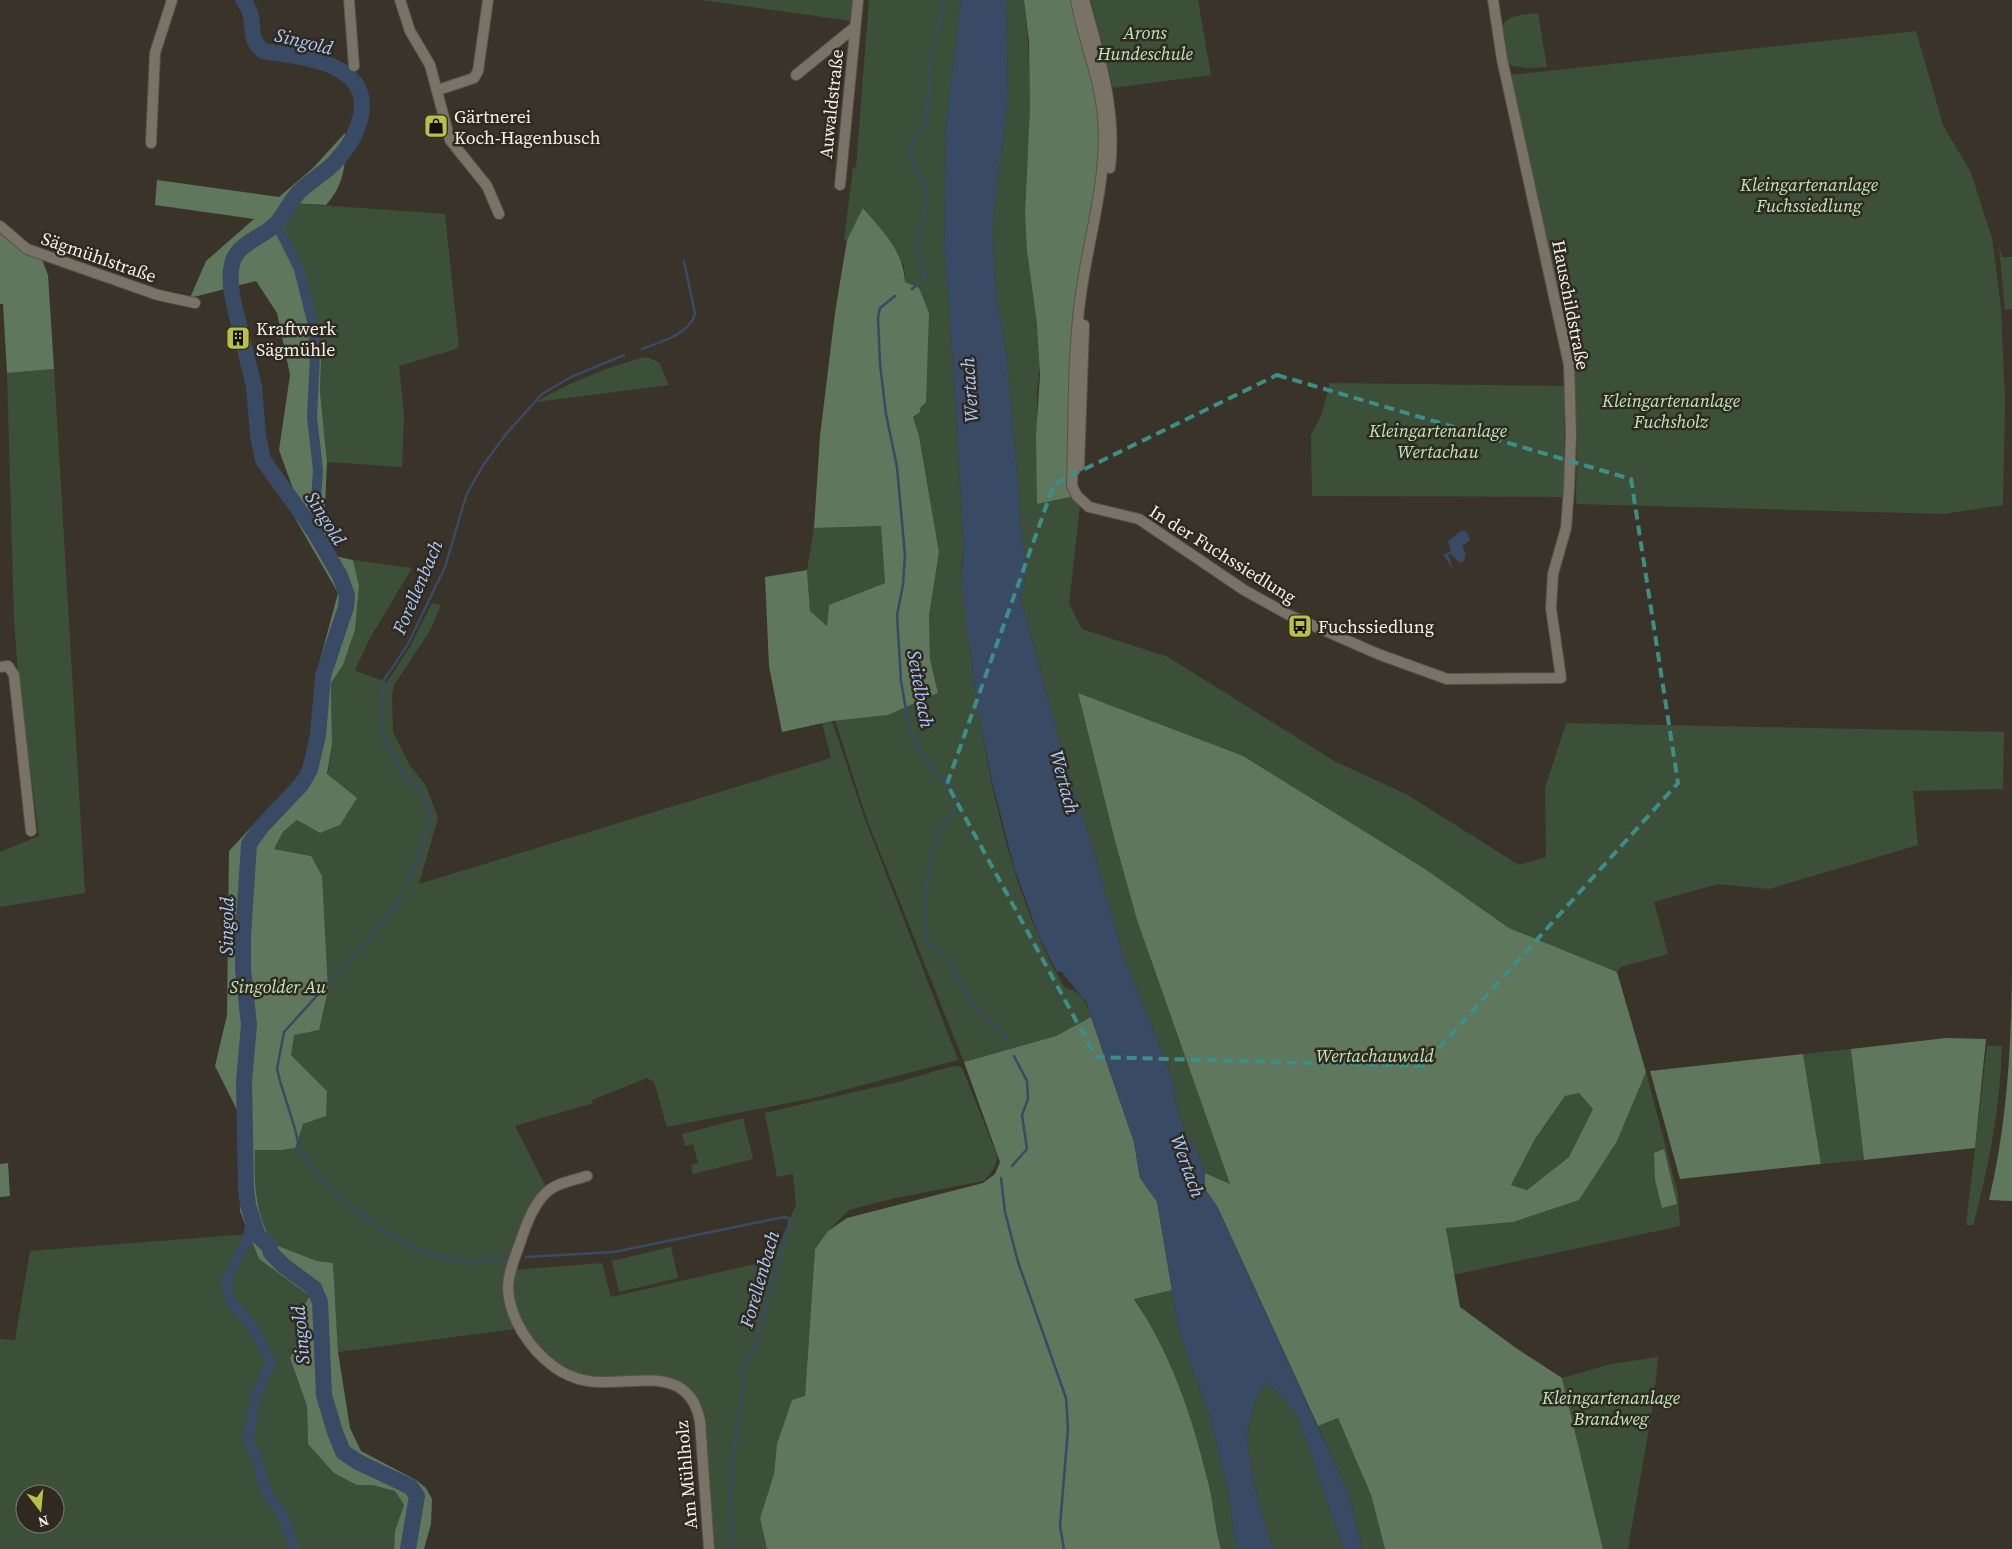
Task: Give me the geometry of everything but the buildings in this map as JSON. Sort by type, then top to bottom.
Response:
[{"type":"street","points":[[152,143],[155,53],[172,0]]},
{"type":"street","points":[[349,0],[354,66]]},
{"type":"street","points":[[400,0],[410,31],[430,65],[450,140],[487,186],[499,214]]},
{"type":"street","points":[[438,90],[474,78],[478,71],[488,0]]},
{"type":"street","name":"Auwaldstraße","points":[[840,185],[858,0]]},
{"type":"street","points":[[1076,0],[1095,69],[1101,102],[1104,156],[1098,209],[1081,292],[1076,341],[1072,486],[1075,490],[1079,488],[1086,293],[1105,209],[1111,156],[1108,100],[1084,0]]},
{"type":"street","name":"Hauschildstraße","points":[[1493,0],[1502,59],[1569,365],[1571,434],[1569,489],[1566,528],[1553,574],[1551,608],[1561,678]]},
{"type":"street","name":"Auwaldstraße","points":[[796,75],[855,27]]},
{"type":"street","name":"Sägmühlstraße","points":[[0,226],[27,249],[158,295],[195,303]]},
{"type":"street","name":"In der Fuchssiedlung","points":[[1075,490],[1076,496],[1089,507],[1139,519],[1244,590],[1289,615],[1378,654],[1447,679],[1561,678]]},
{"type":"street","points":[[0,667],[8,666],[14,676],[31,831]]},
{"type":"street","name":"Am Mühlholz","points":[[587,1176],[562,1183],[548,1191],[537,1206],[524,1231],[511,1270],[508,1289],[512,1306],[528,1340],[554,1366],[588,1381],[662,1380],[683,1390],[691,1399],[697,1409],[700,1421],[709,1549]]},
{"type":"highlighted area","points":[[1277,375],[1631,479],[1678,783],[1423,1066],[1096,1057],[947,784],[1054,484]]},
{"type":"green space","points":[[701,0],[853,0],[852,21]]},
{"type":"green space","points":[[869,0],[961,0],[946,125],[944,251],[949,301],[964,550],[961,582],[965,598],[972,666],[985,748],[993,790],[1016,874],[1046,953],[1065,988],[1071,989],[1082,998],[1091,1017],[1056,1036],[964,1062],[866,817],[835,720],[888,715],[938,693],[930,659],[929,616],[939,552],[919,436],[913,417],[904,266],[864,208],[847,240],[844,240],[853,168],[856,167]]},
{"type":"green space","points":[[1006,0],[1024,0],[1027,26],[1030,121],[1026,180],[1027,244],[1036,307],[1039,349],[1037,504],[1075,496],[1080,506],[1069,604],[1082,629],[1168,657],[1336,762],[1406,794],[1519,865],[1546,857],[1545,788],[1566,723],[2004,732],[2003,789],[1913,791],[1918,845],[1769,889],[1718,884],[1654,902],[1668,954],[1621,967],[1617,972],[1509,928],[1425,869],[1362,832],[1078,694],[1137,920],[1230,1184],[1205,1173],[1194,1144],[1187,1138],[1176,1106],[1174,1083],[1122,952],[1089,835],[1073,790],[1020,596],[1027,571],[1019,510],[1006,351],[997,301],[992,226],[1008,99]]},
{"type":"green space","points":[[1024,0],[1075,0],[1094,68],[1103,156],[1080,292],[1075,496],[1037,504],[1036,436],[1040,375],[1037,324],[1027,250],[1025,213],[1030,107],[1029,42]]},
{"type":"green space","name":"Arons Hundeschule","points":[[1091,0],[1198,0],[1211,75],[1113,88]]},
{"type":"green space","points":[[1538,13],[1547,67],[1527,68],[1513,66],[1507,62],[1502,30],[1504,24],[1507,20],[1514,17]]},
{"type":"green space","name":"Kleingartenanlage Fuchssiedlung","points":[[1916,31],[1943,125],[1971,173],[1992,238],[2001,308],[2005,401],[2003,505],[1944,514],[1576,504],[1577,433],[1572,356],[1510,75]]},
{"type":"green space","name":"Singolder Au","points":[[345,133],[345,162],[341,180],[333,197],[326,205],[291,203],[281,220],[302,267],[315,320],[321,360],[320,392],[327,462],[324,529],[335,556],[353,560],[359,586],[355,630],[343,665],[331,683],[332,744],[327,774],[357,798],[340,825],[320,833],[297,820],[283,832],[274,849],[311,856],[322,876],[328,990],[319,1030],[294,1035],[291,1055],[327,1091],[326,1116],[303,1124],[295,1148],[255,1150],[255,1175],[262,1221],[273,1244],[317,1261],[333,1263],[338,1352],[350,1428],[361,1451],[416,1480],[426,1488],[432,1499],[431,1524],[424,1549],[394,1549],[395,1531],[404,1505],[395,1491],[372,1485],[357,1485],[334,1473],[308,1444],[307,1406],[290,1358],[304,1334],[296,1318],[310,1296],[259,1259],[240,1211],[239,1114],[215,1066],[227,1015],[229,851],[300,775],[313,740],[319,664],[338,593],[281,494],[292,486],[279,450],[290,375],[277,313],[256,281],[190,298],[206,261],[254,219],[155,205],[157,180],[279,197],[312,169]]},
{"type":"green space","points":[[291,203],[445,214],[459,348],[399,366],[404,415],[402,467],[327,462],[320,392],[321,360],[281,220]]},
{"type":"green space","points":[[863,208],[891,242],[900,260],[905,282],[919,288],[929,313],[926,402],[920,408],[920,412],[913,417],[919,436],[939,552],[929,616],[930,659],[938,693],[888,715],[832,721],[782,732],[769,666],[765,577],[807,570],[810,611],[827,626],[829,605],[885,583],[881,526],[814,528],[820,436],[835,313],[847,240]]},
{"type":"green space","points":[[0,230],[41,257],[48,275],[54,369],[7,373],[3,304],[0,304]]},
{"type":"green space","points":[[1999,246],[2002,257],[2012,257],[2012,309],[2005,310]]},
{"type":"green space","points":[[645,357],[659,362],[669,385],[536,402],[563,387],[589,376]]},
{"type":"green space","points":[[54,369],[85,893],[0,907],[0,852],[39,836],[19,687],[14,619],[7,373]]},
{"type":"green space","name":"Kleingartenanlage Wertachau","points":[[1330,383],[1565,386],[1564,497],[1312,496],[1311,435],[1321,416]]},
{"type":"green space","points":[[881,526],[885,583],[829,605],[827,626],[810,611],[807,570],[814,528]]},
{"type":"green space","points":[[353,560],[412,568],[370,638],[355,670],[358,672],[387,682],[411,645],[432,603],[441,605],[431,629],[394,685],[392,696],[393,732],[409,764],[426,786],[438,818],[419,884],[831,758],[822,723],[832,721],[863,814],[958,1060],[813,1098],[667,1127],[654,1082],[647,1078],[592,1100],[593,1103],[515,1126],[548,1191],[537,1206],[512,1270],[602,1263],[611,1297],[773,1260],[796,1204],[793,1174],[777,1177],[765,1113],[902,1081],[949,1067],[957,1066],[962,1068],[997,1155],[995,1167],[989,1175],[984,1181],[895,1198],[849,1210],[828,1231],[815,1249],[805,1396],[777,1446],[774,1474],[760,1518],[767,1549],[712,1549],[702,1421],[686,1389],[588,1379],[555,1365],[515,1329],[338,1352],[333,1263],[317,1261],[273,1244],[262,1221],[257,1198],[255,1150],[281,1150],[327,1091],[291,1055],[311,856],[274,849],[283,832],[297,820],[320,833],[332,744],[331,683],[343,665],[355,630],[359,586]]},
{"type":"green space","name":"Wertachauwald","points":[[1078,693],[1243,756],[1425,869],[1509,928],[1617,972],[1646,1072],[1617,1141],[1579,1200],[1513,1222],[1446,1228],[1460,1307],[1516,1348],[1562,1378],[1603,1549],[1385,1549],[1371,1495],[1338,1418],[1318,1426],[1218,1208],[1205,1189],[1205,1173],[1230,1184],[1137,920]],"holes":[[[1579,1093],[1593,1109],[1569,1157],[1527,1190],[1511,1185],[1535,1139],[1565,1096]]]},
{"type":"green space","points":[[2012,973],[2012,1201],[1989,1200],[2000,1143],[2007,1087]]},
{"type":"green space","points":[[1091,1017],[1134,1142],[1140,1178],[1157,1201],[1172,1290],[1134,1299],[1147,1319],[1169,1362],[1187,1408],[1209,1487],[1221,1549],[767,1549],[760,1518],[774,1474],[777,1444],[792,1400],[805,1396],[815,1249],[828,1231],[847,1218],[983,1183],[995,1174],[1000,1162],[964,1062],[1056,1036]]},
{"type":"green space","points":[[1946,1038],[1986,1039],[1975,1148],[1864,1160],[1851,1049]]},
{"type":"green space","points":[[1987,1046],[2002,1046],[1999,1092],[1993,1137],[1979,1203],[1973,1225],[1966,1225]]},
{"type":"green space","points":[[1851,1049],[1864,1160],[1821,1164],[1803,1054]]},
{"type":"green space","points":[[1803,1054],[1821,1164],[1680,1179],[1650,1071]]},
{"type":"green space","points":[[1646,1072],[1678,1194],[1680,1226],[1453,1275],[1446,1227],[1513,1222],[1617,1141]]},
{"type":"green space","points":[[1579,1092],[1593,1109],[1569,1157],[1527,1190],[1511,1185],[1535,1139],[1565,1096]]},
{"type":"green space","points":[[743,1118],[753,1159],[693,1174],[691,1165],[698,1163],[693,1144],[685,1146],[682,1134]]},
{"type":"green space","points":[[1664,1149],[1677,1204],[1662,1208],[1655,1180],[1654,1153]]},
{"type":"green space","points":[[8,1163],[10,1196],[0,1197],[0,1164]]},
{"type":"green space","points":[[249,1234],[259,1259],[310,1296],[296,1318],[305,1334],[290,1358],[307,1406],[308,1444],[357,1485],[372,1485],[395,1491],[404,1505],[395,1531],[394,1549],[0,1549],[0,1339],[15,1340],[30,1251]]},
{"type":"green space","points":[[671,1247],[678,1278],[619,1292],[612,1261]]},
{"type":"green space","points":[[1172,1290],[1179,1332],[1211,1419],[1229,1495],[1235,1541],[1238,1549],[1221,1549],[1209,1487],[1186,1408],[1169,1362],[1147,1318],[1134,1298]]},
{"type":"green space","name":"Kleingartenanlage Brandweg","points":[[1658,1357],[1654,1399],[1628,1549],[1603,1549],[1562,1378],[1611,1364]]},
{"type":"green space","points":[[1265,1383],[1282,1396],[1298,1418],[1344,1549],[1273,1549],[1256,1493],[1246,1436],[1256,1398]]},
{"type":"green space","points":[[1338,1418],[1371,1495],[1385,1549],[1362,1549],[1348,1493],[1318,1426]]},
{"type":"water","name":"Wertach","points":[[961,0],[1006,0],[1008,99],[992,226],[997,301],[1006,351],[1019,510],[1027,571],[1020,597],[1073,790],[1089,835],[1122,952],[1174,1083],[1176,1107],[1187,1138],[1194,1144],[1205,1173],[1205,1189],[1218,1208],[1348,1493],[1362,1549],[1344,1549],[1298,1418],[1282,1396],[1265,1383],[1256,1398],[1246,1436],[1256,1493],[1273,1549],[1238,1549],[1235,1541],[1229,1495],[1211,1419],[1179,1332],[1157,1202],[1140,1178],[1134,1142],[1086,1002],[1061,971],[1057,972],[1038,934],[1014,867],[993,785],[979,716],[961,580],[964,550],[949,301],[944,251],[946,125]]},
{"type":"water","points":[[1461,531],[1466,531],[1470,540],[1462,546],[1466,554],[1464,561],[1460,563],[1451,554],[1448,555],[1453,569],[1443,555],[1451,551],[1448,541]]},
{"type":"waterway","name":"Singold","points":[[241,332],[231,281],[232,264],[235,257],[244,246],[276,224],[297,194],[328,169],[340,156],[352,140],[358,128],[361,115],[361,97],[355,83],[344,73],[329,65],[312,60],[263,51],[255,40],[248,7],[243,0]]},
{"type":"waterway","points":[[912,289],[924,279],[917,246],[925,212],[926,189],[914,168],[911,150],[914,139],[925,126],[930,85],[929,65],[944,0]]},
{"type":"waterway","points":[[276,223],[299,269],[312,321],[315,356],[312,417],[318,470],[314,531]]},
{"type":"waterway","name":"Forellenbach","points":[[642,349],[674,336],[692,321],[695,314],[684,261]]},
{"type":"waterway","name":"Seitelbach","points":[[895,296],[880,308],[878,318],[880,364],[886,414],[897,467],[905,555],[903,585],[897,615],[901,681],[908,721],[919,750],[934,771],[950,786],[959,803],[944,824],[933,852],[925,894],[926,938],[930,945],[948,960],[972,1005],[999,1028],[1009,1043]]},
{"type":"waterway","name":"Singold","points":[[243,342],[254,386],[258,436],[263,460],[314,531],[340,576],[347,595],[346,607],[323,676],[318,735],[310,770],[301,785],[262,826],[249,844],[243,936],[243,969],[249,1025],[244,1081],[248,1205],[258,1236],[269,1246],[271,1253],[284,1266],[314,1288],[320,1302],[324,1395],[343,1452],[358,1462],[411,1487],[417,1496],[408,1549]]},
{"type":"waterway","name":"Forellenbach","points":[[406,883],[417,863],[431,815],[421,789],[406,779],[384,740],[381,721],[384,680],[408,644],[445,567],[467,493],[484,464],[506,434],[542,394],[571,377],[624,355]]},
{"type":"waterway","points":[[402,892],[395,907],[370,937],[284,1032],[277,1069],[280,1081],[300,1151],[312,1168],[339,1197],[383,1231],[411,1247],[438,1257],[471,1263],[492,1258],[506,1258]]},
{"type":"waterway","points":[[1012,1166],[1027,1149],[1022,1115],[1028,1099],[1027,1081],[1014,1056]]},
{"type":"waterway","points":[[1001,1178],[1005,1212],[1018,1262],[1066,1398],[1068,1429],[1060,1526],[1064,1549]]},
{"type":"waterway","name":"Forellenbach","points":[[526,1257],[614,1252],[784,1217],[789,1218],[789,1226],[754,1347],[741,1372],[744,1381],[733,1459],[729,1508],[733,1529],[731,1549]]},
{"type":"waterway","points":[[252,1220],[246,1242],[226,1281],[230,1300],[253,1328],[271,1361],[255,1398],[248,1441],[256,1456],[265,1490],[283,1515],[294,1549]]},
{"type":"place","name":"Gärtnerei Koch-Hagenbusch","points":[[436,126]]},
{"type":"place","name":"Kraftwerk Sägmühle","points":[[238,338]]},
{"type":"place","name":"Fuchssiedlung","points":[[1300,626]]},
{"type":"park label","name":"Kleingartenanlage Fuchsholz","points":[[1671,410]]}]
